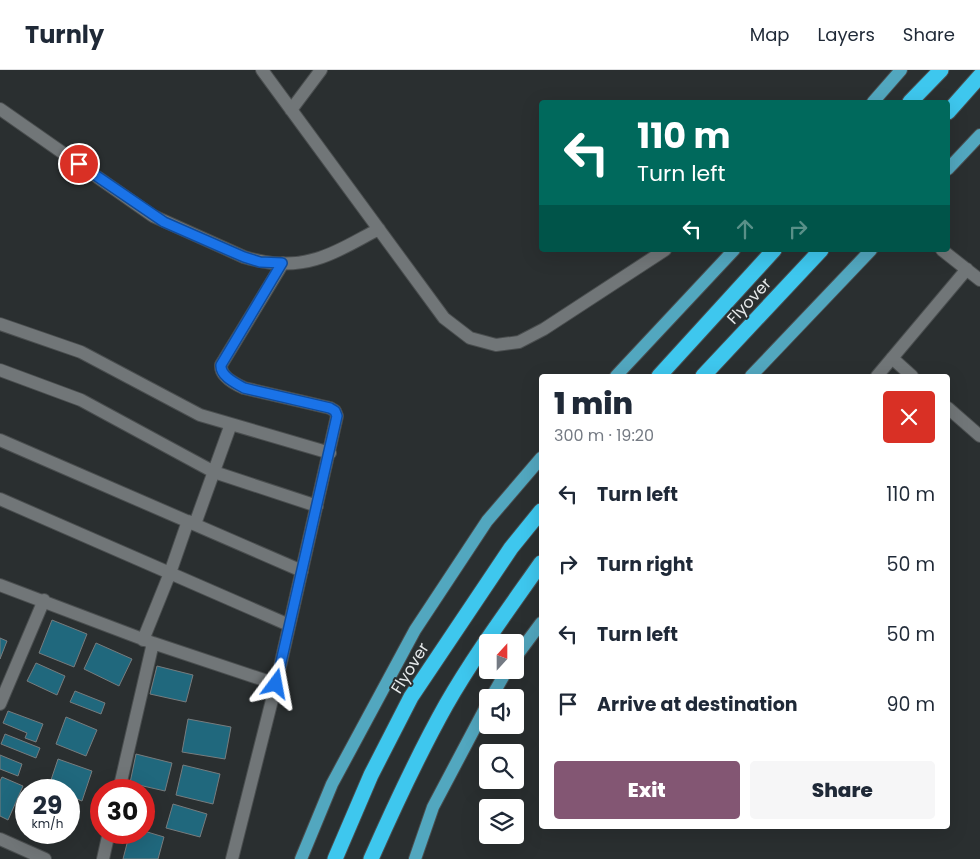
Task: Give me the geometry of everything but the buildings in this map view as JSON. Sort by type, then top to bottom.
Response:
[{"type":"highway","points":[[912,100],[941,70]]},
{"type":"highway","points":[[950,110],[980,76]]},
{"type":"highway","name":"Flyover","points":[[661,374],[772,252]]},
{"type":"highway","name":"Flyover","points":[[705,374],[819,252]]},
{"type":"highway","name":"Flyover","points":[[335,859],[371,775],[411,696],[511,548],[539,513]]},
{"type":"highway","points":[[371,859],[398,797],[446,705],[494,629],[539,566]]},
{"type":"main road","points":[[875,100],[900,70]]},
{"type":"main road","points":[[950,167],[980,135]]},
{"type":"main road","points":[[618,374],[732,252]]},
{"type":"main road","points":[[753,374],[868,252]]},
{"type":"main road","points":[[301,859],[332,784],[415,630],[487,520],[539,460]]},
{"type":"main road","points":[[524,646],[539,626]]},
{"type":"main road","points":[[415,859],[433,807],[479,720]]},
{"type":"street","points":[[262,70],[444,318],[470,338],[496,345],[519,342],[544,329],[662,252]]},
{"type":"street","points":[[291,110],[321,70]]},
{"type":"street","points":[[0,108],[142,209],[164,222],[244,257],[260,262],[282,263],[314,260],[379,229]]},
{"type":"street","points":[[945,252],[980,280]]},
{"type":"street","points":[[232,859],[290,625],[337,416],[335,411],[330,408],[244,388],[236,384],[220,369],[282,263]]},
{"type":"street","points":[[879,374],[967,269]]},
{"type":"street","points":[[0,324],[80,352],[192,411],[330,453]]},
{"type":"street","points":[[892,358],[910,374]]},
{"type":"street","points":[[0,370],[81,400],[214,472],[317,506]]},
{"type":"street","points":[[950,410],[980,436]]},
{"type":"street","points":[[121,779],[148,642],[170,573],[214,472],[231,424]]},
{"type":"street","points":[[0,440],[302,571]]},
{"type":"street","points":[[0,499],[290,625]]},
{"type":"street","points":[[0,585],[44,600],[148,642],[276,684]]},
{"type":"street","points":[[0,704],[44,600]]},
{"type":"street","points":[[0,839],[45,859]]},
{"type":"street","points":[[103,859],[106,844]]},
{"type":"route","points":[[79,164],[142,209],[164,222],[244,257],[260,262],[282,263],[220,369],[236,384],[244,388],[330,408],[335,411],[337,416],[276,684]]}]
